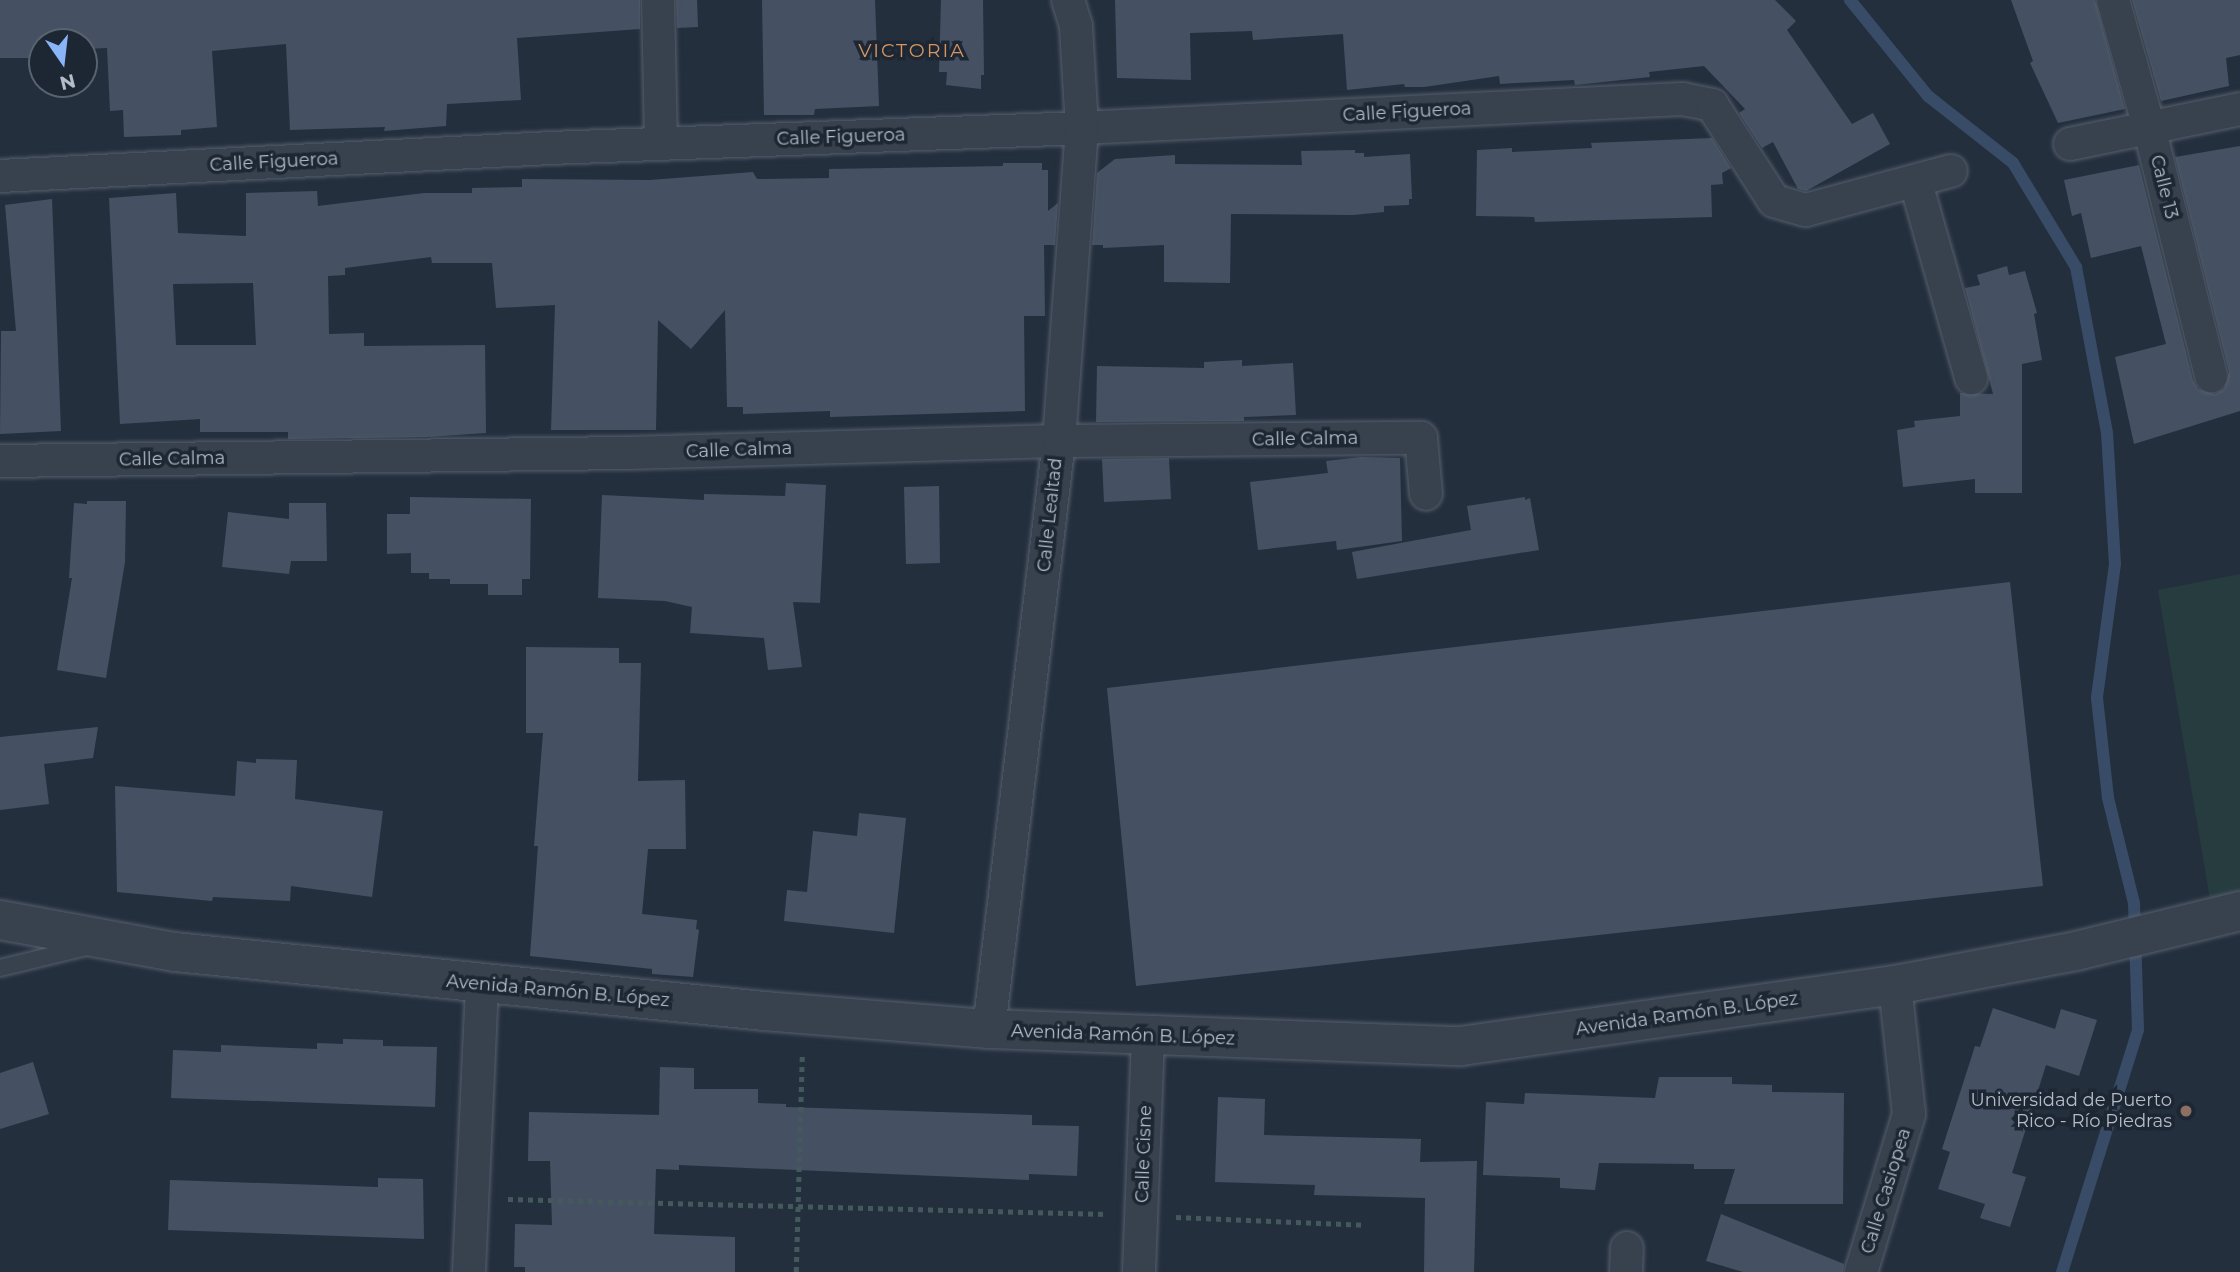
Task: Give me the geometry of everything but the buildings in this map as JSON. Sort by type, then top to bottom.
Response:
[{"type":"street","points":[[658,0],[661,144]]},
{"type":"street","name":"Calle Lealtad","points":[[989,1029],[1059,441],[1082,128],[1076,26],[1068,0]]},
{"type":"street","name":"Calle 13","points":[[2113,0],[2149,127],[2211,376]]},
{"type":"street","name":"Calle Figueroa","points":[[0,176],[1682,99],[1712,105],[1774,201],[1806,210],[1916,183],[1951,171]]},
{"type":"street","points":[[2070,144],[2240,108]]},
{"type":"street","points":[[1916,183],[1971,378]]},
{"type":"street","name":"Calle Calma","points":[[0,461],[626,453],[1059,441],[1421,438],[1426,494]]},
{"type":"street","name":"Avenida Ramón B. López","points":[[0,920],[175,952],[482,985],[989,1029],[1148,1037],[1461,1046],[1895,985],[2076,951],[2240,911]]},
{"type":"street","points":[[469,1272],[482,985]]},
{"type":"street","name":"Calle Casiopea","points":[[1861,1272],[1909,1114],[1895,985]]},
{"type":"street","name":"Calle Cisne","points":[[1139,1272],[1148,1037]]},
{"type":"lane","points":[[0,968],[114,941]]},
{"type":"path","points":[[796,1272],[802,1049]]},
{"type":"path","points":[[472,1198],[1141,1215],[1364,1225]]},
{"type":"green space","points":[[2240,574],[2240,893],[2210,900],[2158,590]]},
{"type":"waterway","points":[[1850,0],[1928,96],[2013,163],[2076,267],[2107,433],[2115,564],[2097,698],[2108,798],[2134,903],[2138,1030],[2062,1272]]},
{"type":"place","name":"Universidad de Puerto Rico - Río Piedras","points":[[2186,1111]]},
{"type":"district","name":"VICTORIA","points":[[912,51]]}]
